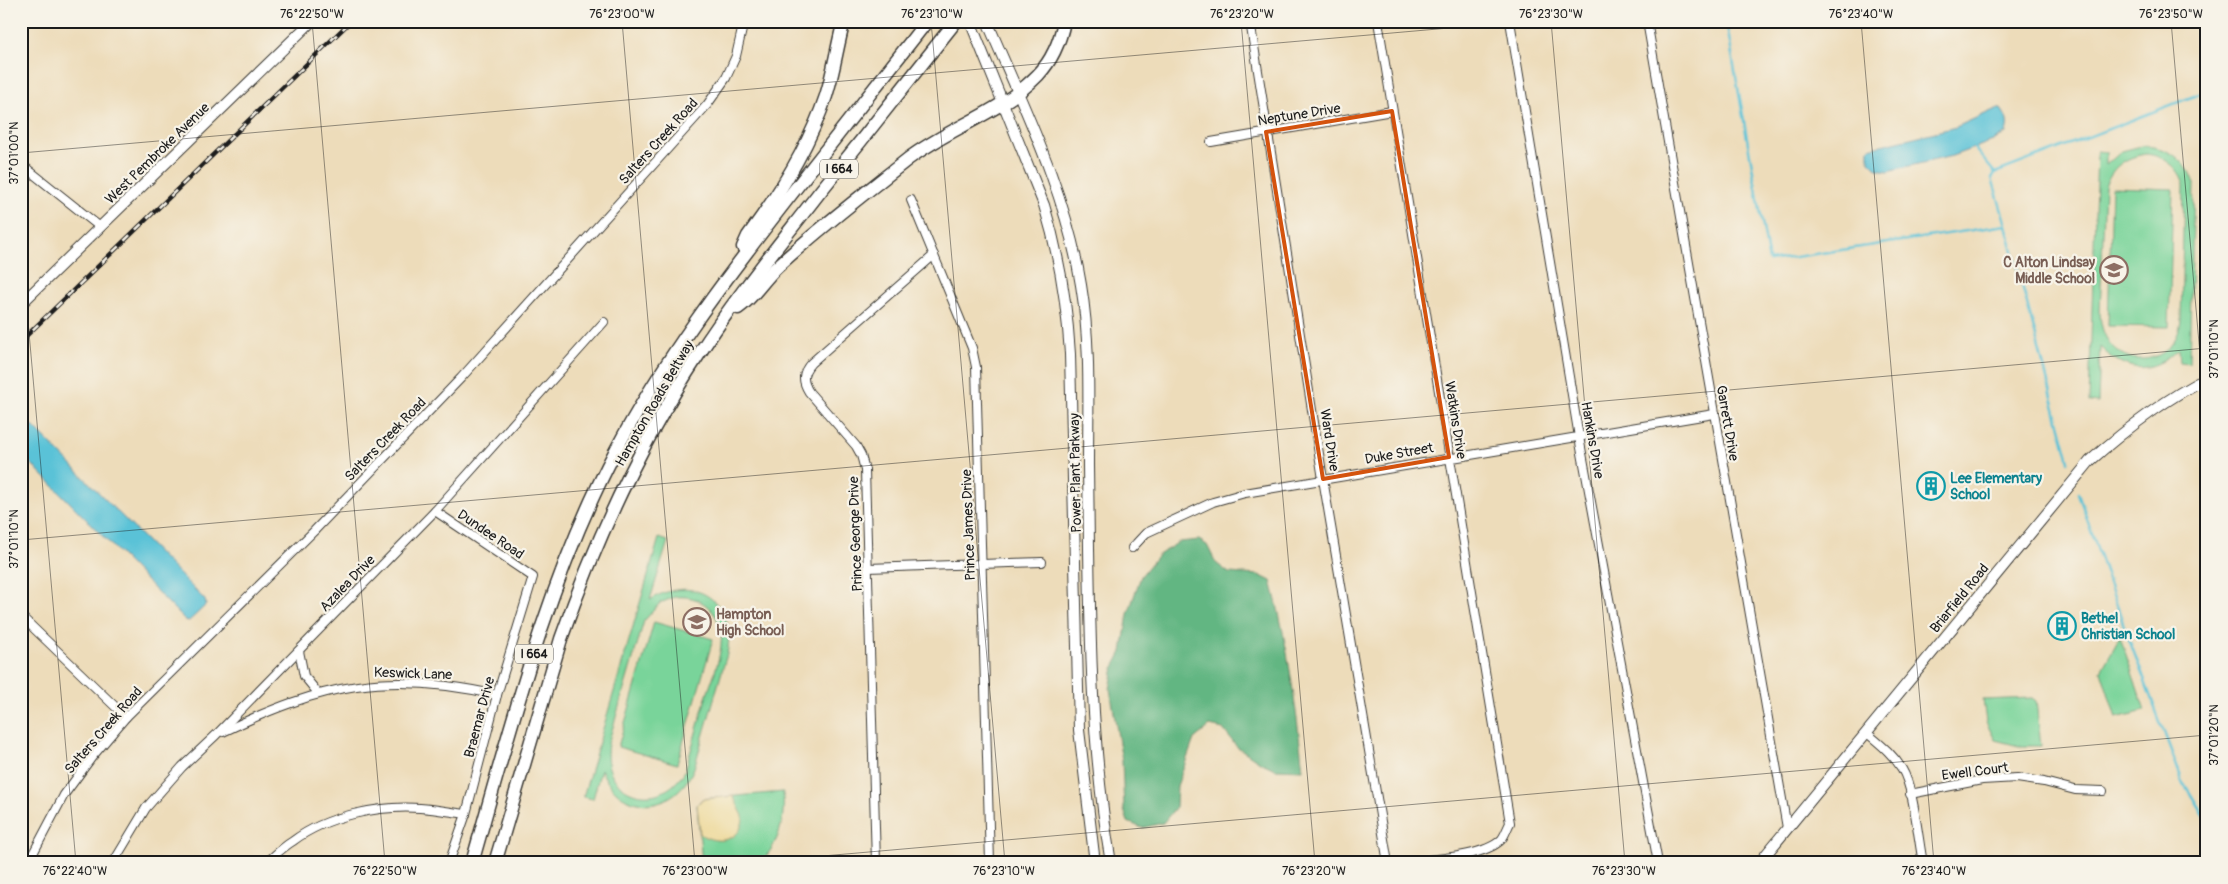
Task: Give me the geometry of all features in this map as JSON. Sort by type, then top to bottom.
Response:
[{"type":"highway","points":[[734,268],[748,236],[794,168],[816,124],[828,88],[844,21]]},
{"type":"highway","name":"Hampton Roads Beltway","points":[[472,863],[509,734],[554,591],[583,520],[615,452],[656,379],[734,268],[927,21]]},
{"type":"highway","name":"Hampton Roads Beltway","points":[[495,863],[561,639],[602,532],[634,464],[669,401],[723,318],[956,21]]},
{"type":"highway","points":[[723,318],[745,303],[776,268],[811,237],[910,157],[953,130],[1004,104],[1018,93],[1049,63],[1057,48],[1064,21]]},
{"type":"main road","name":"West Pembroke Avenue","points":[[21,304],[312,21]]},
{"type":"main road","name":"Power Plant Parkway","points":[[970,21],[1044,205],[1055,242],[1065,294],[1071,364],[1079,730],[1094,863]]},
{"type":"main road","name":"Power Plant Parkway","points":[[988,24],[1060,199],[1082,288],[1087,348],[1093,699],[1101,788],[1111,863]]},
{"type":"main road","name":"Briarfield Road","points":[[1759,863],[2090,461],[2130,426],[2151,411],[2207,378]]},
{"type":"street","name":"Salters Creek Road","points":[[28,863],[64,795],[92,757],[126,717],[314,531],[461,378],[707,105],[726,78],[736,56],[744,21]]},
{"type":"street","name":"Ward Drive","points":[[1250,21],[1266,132],[1388,863]]},
{"type":"street","name":"Watkins Drive","points":[[1378,21],[1510,823],[1502,839],[1489,848],[1403,863]]},
{"type":"street","name":"Hankins Drive","points":[[1510,21],[1579,437],[1658,863]]},
{"type":"street","name":"Garrett Drive","points":[[1647,21],[1787,828]]},
{"type":"street","name":"Neptune Drive","points":[[1211,142],[1392,111]]},
{"type":"street","points":[[21,164],[100,227]]},
{"type":"street","name":"Prince James Drive","points":[[911,200],[974,357],[990,863]]},
{"type":"street","name":"Prince George Drive","points":[[876,863],[864,463],[856,446],[804,385],[803,376],[811,363],[934,255]]},
{"type":"street","name":"Azalea Drive","points":[[113,863],[146,808],[182,767],[216,735],[435,511],[604,322]]},
{"type":"street","name":"Duke Street","points":[[1132,548],[1146,533],[1213,502],[1246,493],[1449,457],[1714,414]]},
{"type":"street","name":"Dundee Road","points":[[435,511],[533,577]]},
{"type":"street","points":[[868,568],[1042,562]]},
{"type":"street","name":"Braemar Drive","points":[[449,863],[466,814],[497,695],[533,577]]},
{"type":"street","points":[[21,616],[126,717]]},
{"type":"street","points":[[299,651],[304,676],[318,693]]},
{"type":"street","name":"Keswick Lane","points":[[216,735],[270,710],[318,693],[350,686],[387,682],[461,687],[497,695]]},
{"type":"street","points":[[1867,733],[1893,756],[1903,771],[1910,794],[1923,863]]},
{"type":"street","name":"Ewell Court","points":[[1910,794],[1982,780],[2017,778],[2044,782],[2075,790],[2103,791]]},
{"type":"street","points":[[266,863],[293,840],[313,828],[338,818],[374,810],[418,808],[466,814]]},
{"type":"highlighted area","points":[[1392,111],[1449,457],[1323,479],[1266,132]]},
{"type":"green space","points":[[2141,146],[2167,151],[2181,161],[2191,175],[2194,184],[2189,363],[2180,362],[2179,349],[2158,363],[2149,367],[2139,368],[2119,362],[2100,347],[2098,403],[2089,402],[2097,151],[2106,152],[2106,165],[2122,151]],"holes":[[[2138,155],[2153,155],[2170,163],[2178,172],[2184,184],[2181,321],[2176,338],[2166,350],[2153,357],[2139,359],[2125,355],[2113,347],[2104,332],[2100,313],[2105,186],[2111,173],[2126,160]]]},
{"type":"green space","points":[[2112,187],[2173,189],[2169,327],[2108,326]]},
{"type":"green space","points":[[659,538],[668,541],[650,600],[666,592],[682,589],[697,591],[709,597],[719,607],[726,620],[729,636],[727,654],[694,768],[685,783],[674,794],[661,801],[647,804],[633,802],[620,796],[609,785],[601,769],[593,799],[583,797]],"holes":[[[675,597],[693,598],[708,607],[716,617],[720,628],[720,652],[685,771],[674,785],[661,793],[647,795],[633,793],[622,787],[613,776],[608,762],[608,744],[644,621],[660,603]]]},
{"type":"green space","points":[[1199,540],[1207,545],[1216,563],[1229,573],[1259,575],[1271,581],[1287,651],[1303,770],[1275,769],[1260,762],[1236,746],[1223,729],[1210,726],[1194,739],[1177,786],[1176,807],[1163,823],[1142,828],[1128,822],[1124,810],[1122,761],[1110,689],[1114,667],[1122,652],[1128,614],[1141,576],[1157,556],[1179,542]]},
{"type":"green space","points":[[654,622],[713,639],[677,764],[618,747]]},
{"type":"green space","points":[[2120,637],[2145,711],[2116,718],[2101,671]]},
{"type":"green space","points":[[2032,698],[2036,701],[2041,746],[2019,746],[1995,740],[1986,722],[1983,700]]},
{"type":"green space","points":[[783,792],[783,812],[780,830],[777,839],[760,863],[702,863],[697,805],[702,799]]},
{"type":"sand","points":[[733,796],[743,816],[739,831],[734,836],[722,840],[714,840],[700,834],[697,805],[702,799]]},
{"type":"water","points":[[1996,109],[2001,109],[2003,112],[2007,120],[2007,126],[2006,133],[1993,141],[1952,156],[1888,171],[1877,169],[1869,161],[1869,148],[1956,127]]},
{"type":"water","points":[[21,414],[205,600],[206,605],[189,621],[185,620],[21,453]]},
{"type":"waterway","points":[[1726,21],[1769,261],[2006,225],[2069,461]]},
{"type":"waterway","points":[[2006,225],[1992,178],[1995,173],[2207,91]]},
{"type":"waterway","points":[[1974,148],[1995,173]]},
{"type":"waterway","points":[[2078,493],[2124,626],[2182,780],[2207,821]]},
{"type":"railway","points":[[21,341],[351,21]]},
{"type":"place","name":"C Alton Lindsay Middle School","points":[[2114,270]]},
{"type":"place","name":"Lee Elementary School","points":[[1931,486]]},
{"type":"place","name":"Hampton High School","points":[[697,622]]},
{"type":"place","name":"Bethel Christian School","points":[[2062,626]]}]
